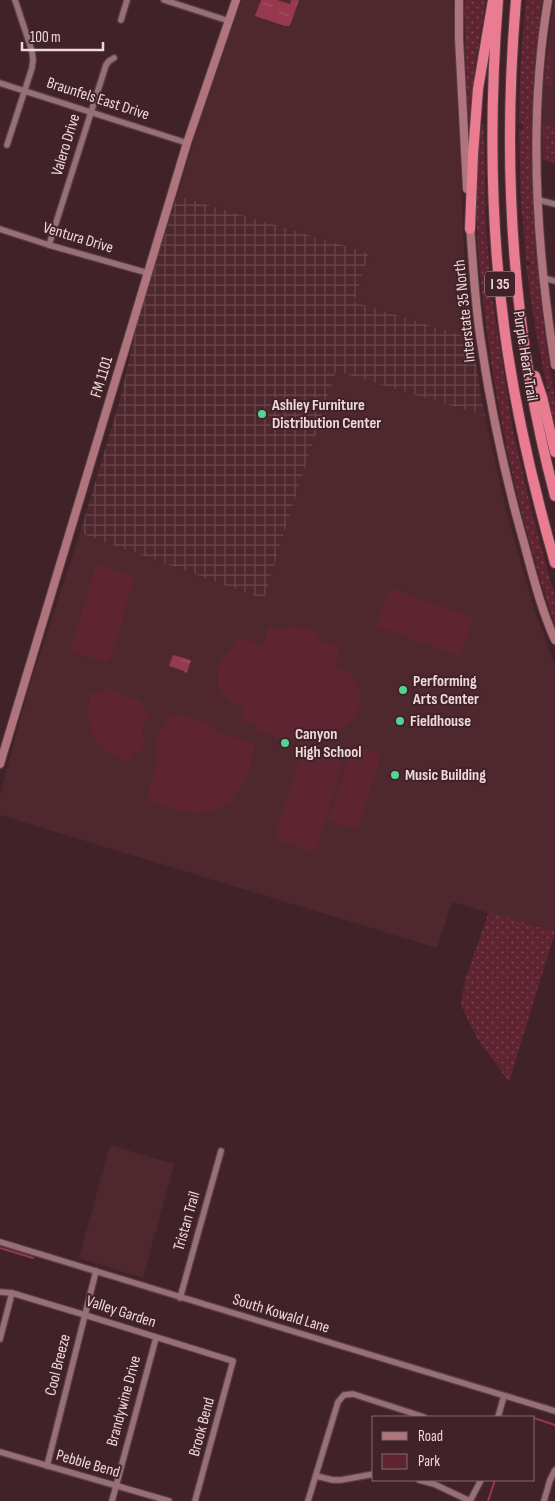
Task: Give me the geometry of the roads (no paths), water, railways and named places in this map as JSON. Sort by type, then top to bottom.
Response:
[{"type":"highway","points":[[470,229],[478,89],[493,0]]},
{"type":"highway","name":"Purple Heart Trail","points":[[498,0],[493,81],[492,143],[500,293],[520,424],[531,474],[555,563]]},
{"type":"highway","name":"Purple Heart Trail","points":[[516,0],[511,90],[510,159],[513,232],[525,345],[539,427],[555,496]]},
{"type":"highway","points":[[525,345],[542,397],[555,452]]},
{"type":"main road","name":"FM 1101","points":[[0,764],[187,142],[236,0]]},
{"type":"main road","name":"Interstate 35 North","points":[[459,0],[459,39],[470,229],[480,341],[504,469],[532,573],[555,640]]},
{"type":"main road","points":[[548,0],[542,43],[536,125],[544,278],[555,365]]},
{"type":"street","points":[[7,146],[33,60],[32,51],[15,0]]},
{"type":"street","points":[[120,20],[127,0]]},
{"type":"street","points":[[164,0],[229,21]]},
{"type":"street","name":"Valero Drive","points":[[49,244],[90,112],[107,64],[114,58]]},
{"type":"street","name":"Braunfels East Drive","points":[[0,82],[187,142]]},
{"type":"street","points":[[539,200],[555,204]]},
{"type":"street","name":"Ventura Drive","points":[[0,229],[148,273]]},
{"type":"street","points":[[544,278],[555,280]]},
{"type":"street","name":"Tristan Trail","points":[[180,1298],[221,1151]]},
{"type":"street","name":"South Kowald Lane","points":[[0,1242],[555,1412]]},
{"type":"street","name":"Cool Breeze","points":[[47,1466],[96,1271]]},
{"type":"street","name":"Valley Garden","points":[[0,1292],[12,1293],[85,1314],[233,1361]]},
{"type":"street","points":[[0,1339],[12,1293]]},
{"type":"street","name":"Brandywine Drive","points":[[112,1501],[156,1338]]},
{"type":"street","name":"Brook Bend","points":[[196,1501],[233,1361]]},
{"type":"street","points":[[308,1501],[338,1402],[344,1395],[353,1394],[421,1416]]},
{"type":"street","points":[[498,1416],[504,1396]]},
{"type":"street","name":"Pebble Bend","points":[[0,1452],[169,1501]]},
{"type":"street","points":[[544,1501],[555,1470]]},
{"type":"street","points":[[316,1476],[341,1480],[372,1474]]},
{"type":"street","points":[[434,1482],[470,1501],[480,1481]]},
{"type":"water","points":[[261,0],[277,0],[290,4],[291,0],[299,0],[289,26],[255,16]]},
{"type":"water","points":[[173,655],[191,660],[187,673],[169,666]]},
{"type":"waterway","points":[[0,1248],[33,1258]]},
{"type":"waterway","points":[[535,1418],[555,1425]]},
{"type":"waterway","points":[[488,1501],[495,1481]]},
{"type":"place","name":"Ashley Furniture Distribution Center","points":[[262,414]]},
{"type":"place","name":"Performing Arts Center","points":[[403,690]]},
{"type":"place","name":"Fieldhouse","points":[[400,721]]},
{"type":"place","name":"Canyon High School","points":[[285,743]]},
{"type":"place","name":"Music Building","points":[[395,775]]}]
